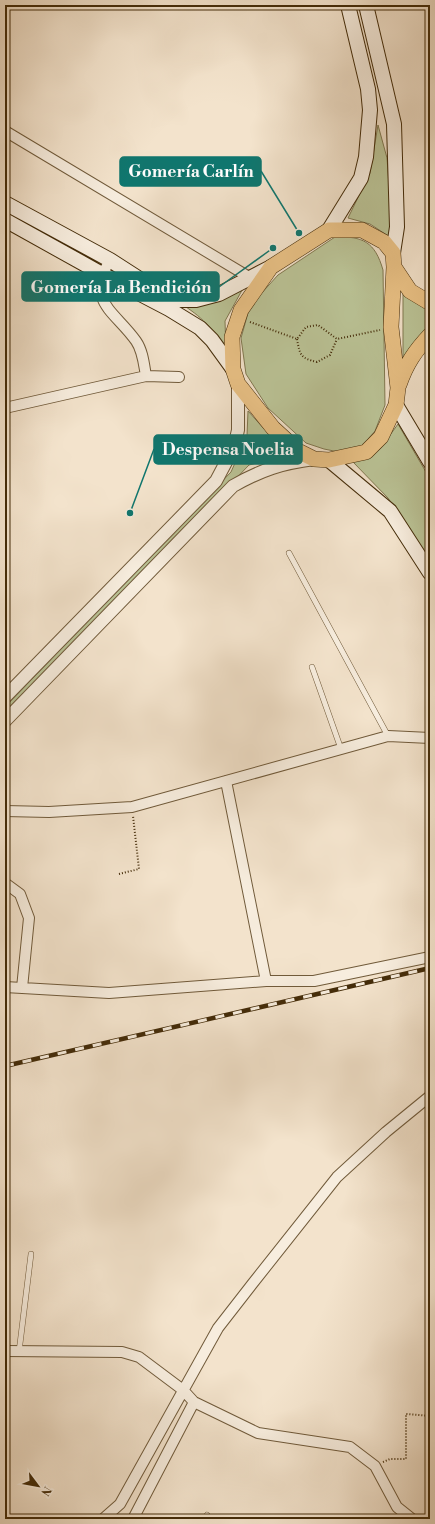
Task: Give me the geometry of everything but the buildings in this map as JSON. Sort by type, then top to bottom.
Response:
[{"type":"main road","points":[[5,203],[110,260],[172,300],[196,300],[219,294],[249,277],[272,267],[329,230],[361,178],[366,157],[370,110],[368,89],[348,5]]},
{"type":"main road","points":[[366,5],[394,124],[396,228],[392,327],[398,388]]},
{"type":"main road","points":[[5,220],[169,309],[200,328],[212,340],[233,369]]},
{"type":"main road","points":[[329,230],[362,230],[384,242],[410,291],[430,303]]},
{"type":"main road","points":[[272,267],[241,310],[232,337],[233,369],[238,384],[273,428],[298,451],[314,459],[329,460],[366,452],[381,437],[396,405],[398,388],[404,368],[414,352],[430,335]]},
{"type":"main road","points":[[396,405],[430,462]]},
{"type":"main road","points":[[329,460],[390,511],[430,572]]},
{"type":"street","points":[[5,131],[249,277]]},
{"type":"street","points":[[110,260],[102,274],[101,296],[107,309],[137,342],[143,357],[146,376]]},
{"type":"street","points":[[5,408],[146,376],[179,377]]},
{"type":"street","points":[[5,697],[216,481],[234,448],[238,430],[238,384]]},
{"type":"street","points":[[5,721],[233,486],[264,470],[287,462],[314,459]]},
{"type":"street","points":[[5,811],[49,812],[132,807],[388,736],[430,738]]},
{"type":"street","points":[[226,781],[266,981]]},
{"type":"street","points":[[5,882],[20,894],[29,918],[22,988]]},
{"type":"street","points":[[5,987],[109,993],[266,981],[314,981],[430,957]]},
{"type":"street","points":[[103,1519],[120,1504],[218,1328],[337,1177],[386,1132],[430,1096]]},
{"type":"street","points":[[5,1352],[122,1352],[139,1357],[183,1390],[194,1402],[258,1433],[350,1448],[375,1466],[397,1507],[412,1519]]},
{"type":"street","points":[[133,1519],[194,1402]]},
{"type":"lane","points":[[289,553],[388,736]]},
{"type":"lane","points":[[312,667],[341,749]]},
{"type":"lane","points":[[19,1352],[30,1254]]},
{"type":"path","points":[[238,318],[297,339]]},
{"type":"path","points":[[297,339],[306,328],[318,325],[337,338],[392,327]]},
{"type":"path","points":[[297,339],[300,354],[305,360],[317,362],[330,355],[337,338]]},
{"type":"path","points":[[119,874],[139,869],[132,807]]},
{"type":"path","points":[[375,1466],[390,1459],[406,1459],[406,1414],[430,1416]]},
{"type":"green space","points":[[378,125],[387,158],[393,239],[370,224],[348,218],[370,173]]},
{"type":"green space","points":[[335,237],[353,238],[372,247],[383,270],[385,405],[375,431],[362,446],[339,452],[306,443],[268,408],[246,374],[241,338],[250,306],[278,275]]},
{"type":"green space","points":[[246,283],[225,321],[226,352],[208,326],[197,315],[183,305]]},
{"type":"green space","points":[[403,289],[430,307],[430,331],[403,359]]},
{"type":"green space","points":[[248,411],[274,440],[292,454],[249,465],[5,719],[5,707],[231,472],[247,436]]},
{"type":"green space","points":[[398,424],[430,479],[430,561],[388,498],[353,462],[380,449]]},
{"type":"railway","points":[[5,1066],[430,968]]},
{"type":"place","name":"Gomería Carlín","points":[[299,233]]},
{"type":"place","name":"Gomería La Bendición","points":[[273,248]]},
{"type":"place","name":"Despensa Noelia","points":[[130,513]]}]
